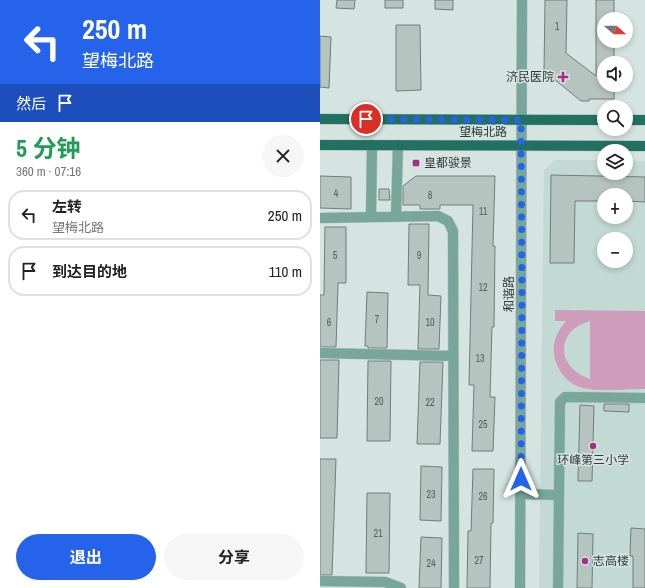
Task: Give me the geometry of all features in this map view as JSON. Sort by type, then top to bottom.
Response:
[{"type":"main road","name":"望梅北路","points":[[320,119],[597,120]]},
{"type":"main road","points":[[633,120],[645,120]]},
{"type":"main road","name":"望梅北路","points":[[320,145],[645,146]]},
{"type":"street","name":"和谐路","points":[[520,588],[522,0]]},
{"type":"street","points":[[371,217],[372,145]]},
{"type":"street","points":[[396,217],[398,145]]},
{"type":"street","points":[[320,218],[438,216],[448,221],[453,231],[454,588]]},
{"type":"street","points":[[320,353],[453,356]]},
{"type":"street","points":[[558,588],[560,402],[563,398],[645,398]]},
{"type":"street","points":[[521,494],[559,495]]},
{"type":"street","points":[[320,581],[385,582],[401,588]]},
{"type":"shaded area","name":"环峰第三小学","points":[[555,160],[597,160],[597,180],[633,180],[633,161],[645,161],[645,588],[539,588],[544,170]]},
{"type":"shaded area","points":[[555,310],[645,311],[645,389],[590,389],[575,385],[569,381],[563,375],[555,361],[554,353],[554,345],[557,335],[566,321],[555,321]],"holes":[[[590,321],[590,379],[576,372],[571,367],[567,361],[564,348],[565,341],[573,329]]]},
{"type":"building","points":[[337,0],[355,0],[354,9],[336,8]]},
{"type":"building","points":[[385,0],[403,0],[403,8],[385,8]]},
{"type":"building","points":[[435,0],[453,0],[453,10],[435,9]]},
{"type":"building","points":[[545,0],[567,0],[566,53],[596,76],[596,0],[614,0],[614,12],[597,12],[597,48],[614,48],[614,56],[597,56],[597,92],[614,92],[614,99],[589,99],[589,101],[581,101],[544,71]]},
{"type":"building","points":[[396,25],[420,25],[421,90],[396,91]]},
{"type":"building","points":[[320,36],[331,37],[329,88],[320,87]]},
{"type":"building","points":[[551,175],[597,176],[597,180],[633,180],[633,177],[645,177],[645,202],[633,201],[633,188],[597,188],[597,201],[575,201],[574,263],[550,263]]},
{"type":"building","points":[[320,176],[351,177],[351,209],[320,208]]},
{"type":"building","points":[[416,176],[495,176],[493,246],[495,246],[494,327],[492,327],[490,397],[495,397],[493,451],[472,451],[474,385],[469,385],[473,205],[440,205],[440,209],[420,209],[420,205],[403,205],[403,186]]},
{"type":"building","points":[[379,189],[389,189],[390,200],[379,200]]},
{"type":"building","points":[[409,224],[429,224],[428,295],[441,296],[439,349],[418,349],[420,285],[408,285]]},
{"type":"building","points":[[325,227],[346,227],[346,283],[338,283],[336,347],[320,347],[320,295],[324,295]]},
{"type":"building","points":[[367,292],[388,293],[387,348],[368,348],[368,346],[365,346]]},
{"type":"building","points":[[320,360],[339,360],[337,438],[320,438]]},
{"type":"building","points":[[368,361],[391,361],[390,441],[367,441]]},
{"type":"building","points":[[420,362],[443,362],[440,444],[417,444]]},
{"type":"building","points":[[604,404],[629,404],[629,412],[604,411]]},
{"type":"building","points":[[580,405],[594,406],[592,481],[578,481]]},
{"type":"building","points":[[320,459],[336,459],[332,575],[320,575]]},
{"type":"building","points":[[421,466],[442,467],[441,521],[420,520]]},
{"type":"building","points":[[473,469],[494,469],[490,588],[467,588],[468,531],[471,531]]},
{"type":"building","points":[[367,493],[390,493],[389,573],[366,573]]},
{"type":"building","points":[[631,528],[645,529],[645,588],[633,588],[633,556],[630,556]]},
{"type":"building","name":"志高楼","points":[[578,533],[593,534],[592,588],[577,588]]},
{"type":"building","points":[[421,537],[442,538],[441,588],[419,588]]},
{"type":"place","name":"济民医院","points":[[563,77]]},
{"type":"place","name":"皇都骏景","points":[[416,163]]},
{"type":"place","name":"环峰第三小学","points":[[593,446]]},
{"type":"place","name":"志高楼","points":[[585,561]]},
{"type":"route","points":[[366,119],[521,120],[521,479]]}]
